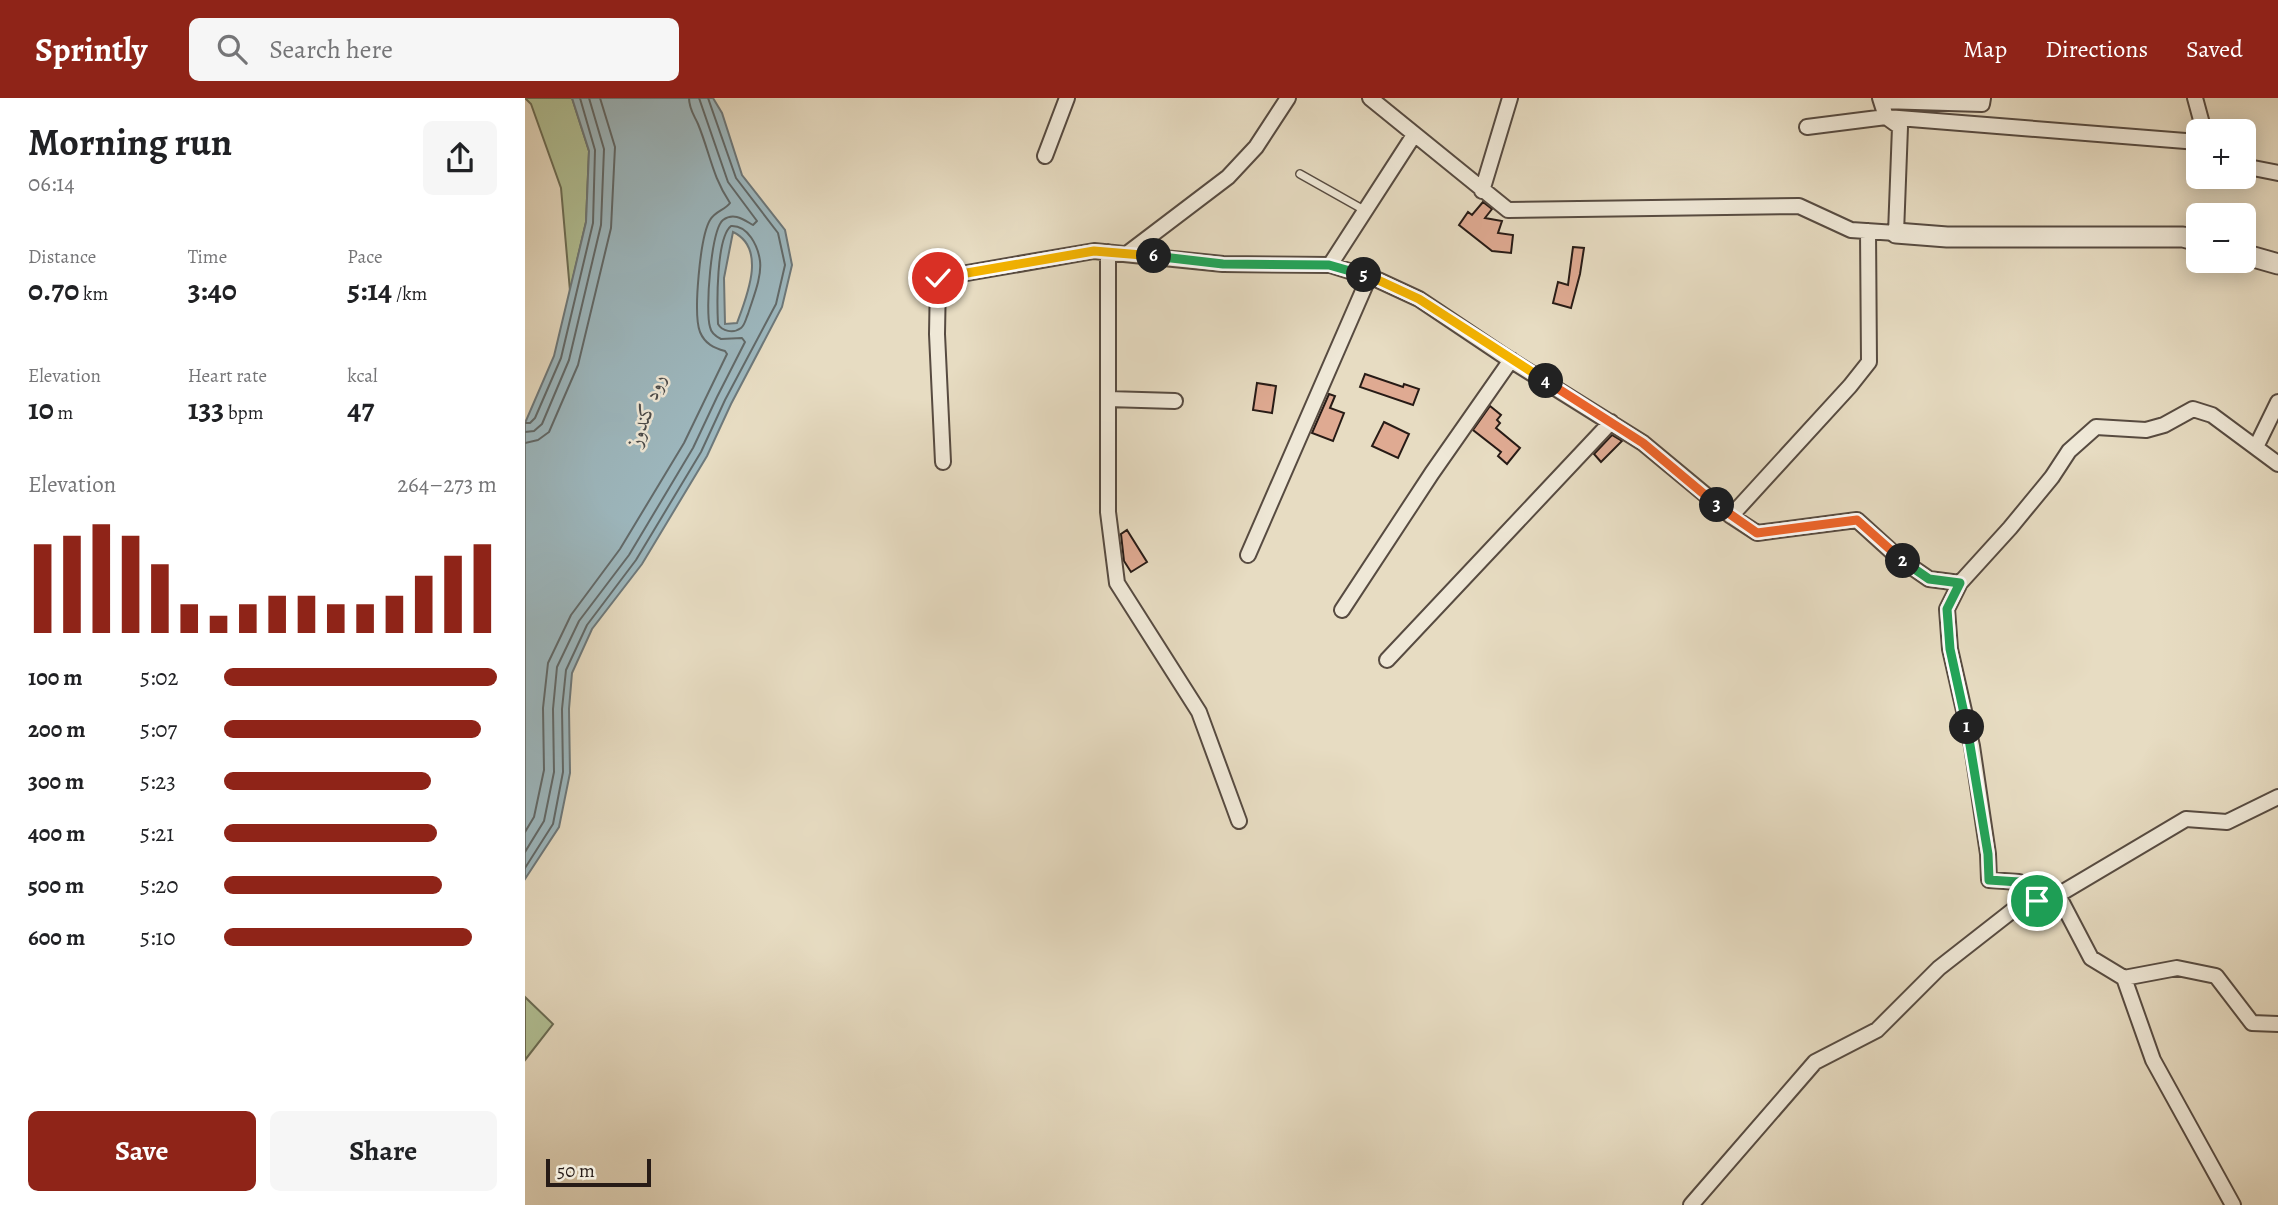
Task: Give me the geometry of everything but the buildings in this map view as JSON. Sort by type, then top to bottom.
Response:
[{"type":"street","points":[[1045,156],[1067,98]]},
{"type":"street","points":[[1128,253],[1228,177],[1255,147],[1288,98]]},
{"type":"street","points":[[1370,98],[1508,210],[1799,206],[1851,230],[1947,237],[2186,238]]},
{"type":"street","points":[[1482,191],[1510,98]]},
{"type":"street","points":[[1896,233],[1900,127],[1886,117],[1881,100],[1982,104],[1983,98]]},
{"type":"street","points":[[2195,98],[2201,119]]},
{"type":"street","points":[[1807,127],[1886,117],[2186,141]]},
{"type":"street","points":[[1329,265],[1415,135]]},
{"type":"street","points":[[2256,169],[2278,173]]},
{"type":"street","points":[[1731,516],[1869,362],[1868,231]]},
{"type":"street","points":[[943,462],[937,334],[938,278],[1094,251],[1223,264],[1329,265],[1369,277],[1419,299],[1643,443],[1731,516],[1757,533],[1857,520],[1900,559],[1929,579],[1960,583]]},
{"type":"street","points":[[1108,252],[1108,512],[1117,583],[1199,712],[1239,821]]},
{"type":"street","points":[[2256,258],[2278,264]]},
{"type":"street","points":[[1248,555],[1369,277]]},
{"type":"street","points":[[1342,610],[1432,473],[1511,360]]},
{"type":"street","points":[[1108,399],[1175,401]]},
{"type":"street","points":[[2256,447],[2278,402]]},
{"type":"street","points":[[2037,901],[2019,882],[1989,880],[1988,854],[1972,746],[1950,649],[1947,609],[1960,583],[2019,518],[2069,451],[2096,427],[2146,430],[2164,425],[2193,409],[2212,415],[2278,464]]},
{"type":"street","points":[[1387,660],[1611,422]]},
{"type":"street","points":[[1691,1205],[1815,1062],[1877,1030],[1940,968],[2017,907],[2058,895],[2186,819],[2227,822],[2278,797]]},
{"type":"street","points":[[2058,895],[2091,958],[2124,978],[2153,1060],[2234,1205]]},
{"type":"street","points":[[2124,978],[2177,968],[2216,975],[2252,1023],[2278,1024]]},
{"type":"lane","points":[[1300,174],[1364,210]]},
{"type":"green space","points":[[525,98],[572,98],[589,151],[586,222],[570,291],[561,188],[531,104]]},
{"type":"green space","points":[[525,997],[553,1024],[525,1060]]},
{"type":"water","name":"رود کندوز","points":[[572,98],[713,98],[722,113],[742,175],[785,230],[792,265],[782,307],[707,456],[642,564],[592,629],[572,673],[569,709],[570,773],[559,827],[525,879],[525,423],[554,356],[586,222],[589,151]],"holes":[[[733,232],[743,239],[752,261],[749,287],[737,323],[725,324],[724,278]]]},
{"type":"route","points":[[938,278],[1094,251],[1223,264],[1329,265],[1378,280],[1419,299],[1643,443],[1731,516],[1757,533],[1857,520],[1900,559],[1929,579],[1960,583],[1947,609],[1950,649],[1972,746],[1988,854],[1989,880],[2019,882],[2037,901]]}]
